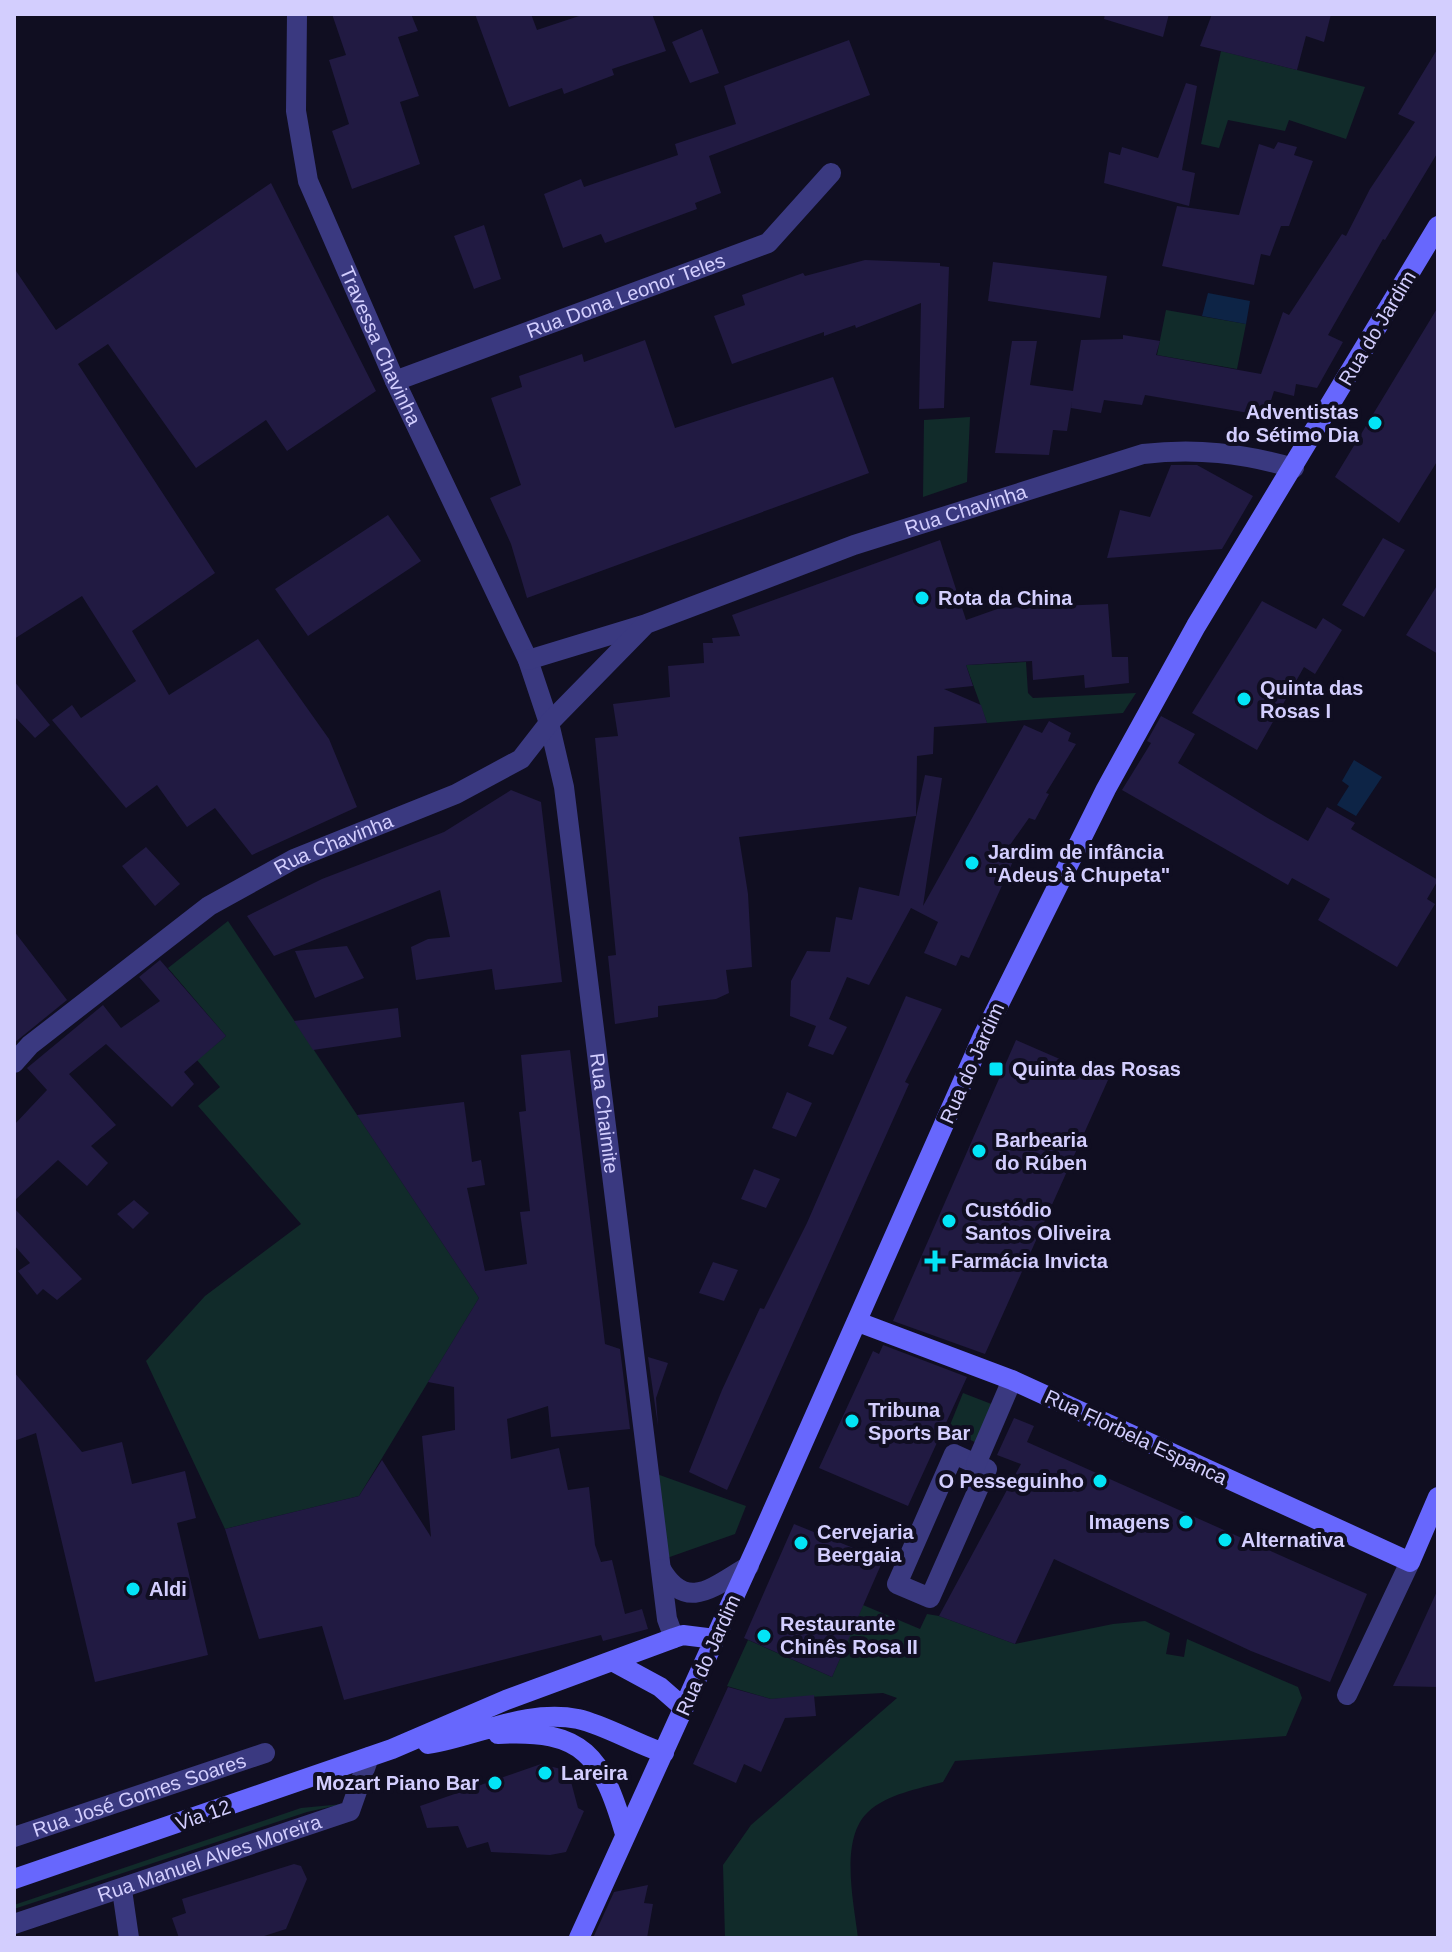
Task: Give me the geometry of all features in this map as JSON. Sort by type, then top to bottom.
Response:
[{"type":"main road","name":"Rua do Jardim","points":[[579,1938],[749,1566],[983,1036],[1106,789],[1192,633],[1438,226]]},
{"type":"main road","name":"Rua Florbela Espanca","points":[[858,1322],[1012,1380],[1410,1562]]},
{"type":"main road","points":[[1410,1562],[1438,1497]]},
{"type":"main road","name":"Via 12","points":[[14,1879],[392,1749],[506,1700],[674,1638],[683,1635],[715,1639]]},
{"type":"main road","points":[[612,1661],[660,1687],[684,1708]]},
{"type":"main road","name":"Via 12","points":[[470,1735],[523,1718],[579,1719],[664,1753]]},
{"type":"main road","name":"Via 12","points":[[392,1749],[470,1735],[531,1732],[566,1739],[586,1750],[611,1793],[625,1834]]},
{"type":"street","name":"Travessa Chavinha","points":[[297,14],[296,111],[308,181],[395,381],[528,660]]},
{"type":"street","name":"Rua Dona Leonor Teles","points":[[395,381],[768,243],[831,173]]},
{"type":"street","name":"Rua Chavinha","points":[[528,660],[646,624],[854,545],[1143,454],[1187,449],[1232,453],[1294,468]]},
{"type":"street","name":"Rua Chavinha","points":[[14,1063],[30,1045],[209,906],[294,859],[456,794],[521,759],[549,723],[646,624]]},
{"type":"street","name":"Rua Chaimite","points":[[528,660],[549,723],[564,787],[620,1265],[667,1619],[674,1638]]},
{"type":"street","points":[[976,1464],[1012,1380]]},
{"type":"street","points":[[954,1454],[976,1464],[987,1469],[930,1598],[897,1584],[954,1454]]},
{"type":"street","points":[[1347,1695],[1410,1562]]},
{"type":"street","points":[[661,1569],[672,1587],[685,1594],[703,1592],[749,1566]]},
{"type":"street","name":"Rua José Gomes Soares","points":[[14,1837],[265,1753]]},
{"type":"street","name":"Rua Manuel Alves Moreira","points":[[14,1924],[350,1811],[369,1757]]},
{"type":"street","points":[[122,1890],[129,1938]]},
{"type":"green space","points":[[1221,51],[1365,87],[1346,139],[1289,120],[1285,131],[1228,120],[1219,148],[1201,144]]},
{"type":"green space","points":[[1166,310],[1246,324],[1237,369],[1157,355]]},
{"type":"green space","points":[[970,417],[967,482],[923,497],[924,420]]},
{"type":"green space","points":[[1026,662],[1028,693],[1033,698],[1136,693],[1123,713],[987,723],[966,665]]},
{"type":"green space","points":[[228,921],[479,1298],[359,1496],[225,1529],[146,1361],[205,1296],[301,1224],[198,1106],[220,1087],[197,1060],[226,1036],[168,968]]},
{"type":"green space","points":[[963,1393],[994,1405],[977,1443],[948,1430]]},
{"type":"green space","points":[[654,1473],[746,1506],[735,1534],[664,1559]]},
{"type":"green space","points":[[863,1605],[920,1629],[927,1614],[1015,1644],[1113,1624],[1145,1621],[1170,1633],[1166,1654],[1184,1657],[1187,1639],[1298,1687],[1302,1698],[1286,1736],[955,1761],[943,1782],[884,1801],[868,1812],[859,1824],[851,1855],[858,1938],[725,1938],[723,1865],[751,1825],[897,1698],[883,1693],[771,1699],[727,1686],[748,1640],[832,1677]]},
{"type":"green space","points":[[343,1804],[307,1812],[14,1909],[14,1905],[301,1808]]},
{"type":"water","points":[[1208,293],[1250,301],[1246,324],[1202,316]]},
{"type":"water","points":[[1354,760],[1382,777],[1356,816],[1337,805],[1349,786],[1342,781]]},
{"type":"building","points":[[332,14],[411,14],[418,31],[398,37],[419,96],[400,102],[420,164],[352,189],[332,131],[349,124],[329,60],[346,55]]},
{"type":"building","points":[[475,14],[531,14],[537,30],[585,14],[652,14],[666,51],[612,69],[614,75],[564,94],[562,88],[509,107]]},
{"type":"building","points":[[1105,14],[1169,14],[1163,37],[1104,19]]},
{"type":"building","points":[[1212,14],[1331,14],[1324,42],[1306,36],[1297,70],[1200,46]]},
{"type":"building","points":[[702,29],[719,73],[690,83],[672,42]]},
{"type":"building","points":[[849,40],[870,95],[709,156],[721,193],[695,203],[697,209],[605,243],[601,234],[563,248],[544,194],[581,179],[584,187],[678,155],[675,144],[736,124],[724,86]]},
{"type":"building","points":[[1438,48],[1438,152],[1328,335],[1343,342],[1317,388],[1296,384],[1294,396],[1274,391],[1266,416],[1145,395],[1142,405],[1104,400],[1101,413],[1071,408],[1072,401],[1067,431],[1053,430],[1049,455],[995,453],[1012,341],[1037,341],[1030,385],[1073,391],[1081,340],[1123,339],[1123,335],[1160,341],[1156,355],[1261,374],[1283,312],[1289,315],[1342,234],[1346,236],[1370,189],[1415,122],[1398,114]]},
{"type":"building","points":[[1186,83],[1197,86],[1182,170],[1195,173],[1189,206],[1104,183],[1109,152],[1120,155],[1122,147],[1158,158]]},
{"type":"building","points":[[1278,142],[1297,147],[1294,155],[1313,161],[1289,226],[1281,226],[1270,256],[1261,254],[1254,285],[1162,266],[1177,206],[1239,215],[1259,144],[1274,149]]},
{"type":"building","points":[[271,183],[376,391],[287,451],[266,420],[196,468],[108,344],[78,364],[215,573],[132,631],[169,695],[258,639],[329,739],[357,807],[252,855],[215,808],[187,827],[157,785],[126,808],[52,720],[72,705],[81,718],[136,681],[82,596],[14,639],[14,268],[56,330]]},
{"type":"building","points":[[484,225],[501,279],[474,289],[454,236]]},
{"type":"building","points":[[865,260],[940,263],[940,266],[949,267],[944,408],[919,409],[921,303],[856,328],[855,325],[824,336],[824,332],[732,364],[714,316],[745,305],[742,295],[803,273],[805,276]]},
{"type":"building","points":[[993,262],[1107,276],[1100,318],[988,301]]},
{"type":"building","points":[[1438,307],[1438,460],[1399,523],[1335,477]]},
{"type":"building","points":[[645,340],[675,428],[833,377],[869,473],[527,598],[511,544],[490,498],[521,485],[491,398],[522,387],[519,376],[582,354],[584,362]]},
{"type":"building","points":[[1171,465],[1197,465],[1253,496],[1222,549],[1107,558],[1120,510],[1150,517]]},
{"type":"building","points":[[388,515],[421,561],[308,636],[275,589]]},
{"type":"building","points":[[1383,538],[1405,550],[1364,617],[1342,605]]},
{"type":"building","points":[[940,540],[966,620],[1000,608],[1108,604],[1112,657],[1128,657],[1129,683],[1085,688],[1084,675],[1033,680],[1032,661],[966,665],[973,686],[944,689],[981,705],[987,723],[934,727],[933,754],[917,756],[916,816],[739,837],[748,894],[752,967],[726,970],[729,993],[716,999],[658,1006],[658,1017],[615,1024],[608,956],[616,955],[595,738],[618,736],[613,704],[670,697],[668,666],[704,663],[703,643],[713,643],[712,638],[740,636],[732,615]]},
{"type":"building","points":[[1438,584],[1438,654],[1406,635]]},
{"type":"building","points":[[1262,601],[1316,629],[1323,618],[1342,630],[1315,674],[1304,667],[1257,750],[1192,713]]},
{"type":"building","points":[[14,681],[50,725],[35,738],[14,716]]},
{"type":"building","points":[[1161,716],[1195,734],[1178,763],[1266,817],[1308,841],[1327,807],[1355,823],[1351,829],[1438,880],[1427,899],[1435,904],[1397,967],[1318,920],[1330,899],[1292,878],[1288,885],[1122,790],[1151,743],[1147,741]]},
{"type":"building","points":[[1049,721],[1071,733],[1068,741],[1076,744],[1046,793],[1049,794],[1035,820],[1029,818],[1005,852],[1015,857],[969,958],[961,955],[956,966],[924,953],[938,922],[911,908],[869,985],[847,977],[829,1019],[847,1027],[833,1055],[808,1046],[816,1026],[790,1016],[791,981],[807,951],[830,952],[836,917],[852,920],[859,887],[899,896],[925,775],[942,778],[923,906],[1024,725],[1042,733]]},
{"type":"building","points":[[511,790],[541,802],[562,982],[495,990],[492,969],[416,980],[411,947],[428,939],[450,937],[440,890],[274,956],[247,916],[322,879],[444,832]]},
{"type":"building","points":[[146,847],[180,884],[155,906],[122,866]]},
{"type":"building","points":[[14,931],[67,1000],[14,1043]]},
{"type":"building","points":[[347,946],[364,978],[315,998],[295,951]]},
{"type":"building","points":[[160,960],[226,1036],[184,1072],[194,1084],[172,1107],[106,1044],[69,1074],[116,1125],[91,1146],[108,1163],[87,1186],[58,1160],[14,1201],[14,1125],[47,1090],[27,1068],[103,1005],[121,1028],[160,1001],[139,977]]},
{"type":"building","points":[[906,996],[942,1009],[905,1082],[909,1084],[727,1490],[689,1472],[760,1308],[764,1309],[807,1223]]},
{"type":"building","points":[[398,1008],[401,1037],[313,1050],[294,1021]]},
{"type":"building","points":[[1016,1040],[1108,1080],[985,1354],[893,1321]]},
{"type":"building","points":[[570,1050],[605,1344],[620,1349],[630,1429],[551,1437],[548,1406],[507,1419],[511,1459],[559,1448],[568,1490],[589,1487],[595,1545],[601,1562],[612,1560],[625,1614],[642,1609],[648,1629],[603,1641],[601,1635],[344,1700],[322,1626],[259,1639],[225,1529],[359,1496],[382,1460],[431,1537],[422,1436],[455,1430],[454,1387],[428,1382],[479,1298],[357,1115],[464,1102],[472,1162],[481,1160],[485,1185],[467,1188],[485,1271],[527,1264],[520,1212],[530,1211],[519,1112],[526,1111],[521,1055]]},
{"type":"building","points":[[787,1092],[812,1103],[796,1137],[772,1128]]},
{"type":"building","points":[[754,1169],[780,1179],[766,1208],[741,1199]]},
{"type":"building","points":[[134,1200],[149,1213],[133,1229],[117,1214]]},
{"type":"building","points":[[14,1208],[82,1279],[57,1300],[43,1289],[37,1295],[18,1271],[30,1263],[14,1245]]},
{"type":"building","points":[[713,1262],[738,1270],[724,1301],[699,1293]]},
{"type":"building","points":[[883,1345],[967,1377],[908,1506],[819,1468],[873,1351],[879,1354]]},
{"type":"building","points":[[648,1357],[668,1363],[656,1398],[658,1426]]},
{"type":"building","name":"Aldi","points":[[14,1372],[82,1452],[122,1442],[132,1484],[185,1471],[196,1518],[177,1523],[208,1655],[95,1682],[36,1433],[14,1441]]},
{"type":"building","points":[[1014,1418],[1034,1426],[1027,1442],[1367,1594],[1330,1682],[1251,1651],[1054,1559],[1015,1644],[939,1616],[1021,1464],[997,1455]]},
{"type":"building","points":[[794,1524],[883,1560],[832,1677],[744,1638]]},
{"type":"building","points":[[1438,1589],[1438,1687],[1393,1686],[1407,1657]]},
{"type":"building","points":[[728,1687],[771,1699],[814,1695],[816,1716],[785,1718],[761,1772],[744,1764],[736,1783],[693,1764]]},
{"type":"building","points":[[541,1764],[561,1769],[570,1778],[578,1808],[584,1811],[566,1852],[550,1855],[491,1852],[488,1842],[467,1848],[458,1826],[427,1828],[420,1806]]},
{"type":"building","points":[[294,1864],[301,1866],[307,1879],[286,1929],[258,1938],[179,1938],[172,1918],[186,1913],[182,1899]]},
{"type":"building","points":[[648,1885],[644,1903],[653,1904],[647,1938],[593,1938],[614,1892]]},
{"type":"place","name":"Adventistas do Sétimo Dia","points":[[1375,423]]},
{"type":"place","name":"Rota da China","points":[[922,598]]},
{"type":"place","name":"Quinta das Rosas I","points":[[1244,699]]},
{"type":"place","name":"Jardim de infância \"Adeus à Chupeta\"","points":[[972,863]]},
{"type":"place","name":"Quinta das Rosas","points":[[996,1069]]},
{"type":"place","name":"Barbearia do Rúben","points":[[979,1151]]},
{"type":"place","name":"Custódio Santos Oliveira","points":[[949,1221]]},
{"type":"place","name":"Farmácia Invicta","points":[[935,1261]]},
{"type":"place","name":"Tribuna Sports Bar","points":[[852,1421]]},
{"type":"place","name":"O Pesseguinho","points":[[1100,1481]]},
{"type":"place","name":"Imagens","points":[[1186,1522]]},
{"type":"place","name":"Alternativa","points":[[1225,1540]]},
{"type":"place","name":"Cervejaria Beergaia","points":[[801,1543]]},
{"type":"place","name":"Aldi","points":[[133,1589]]},
{"type":"place","name":"Restaurante Chinês Rosa II","points":[[764,1636]]},
{"type":"place","name":"Lareira","points":[[545,1773]]},
{"type":"place","name":"Mozart Piano Bar","points":[[495,1783]]}]
